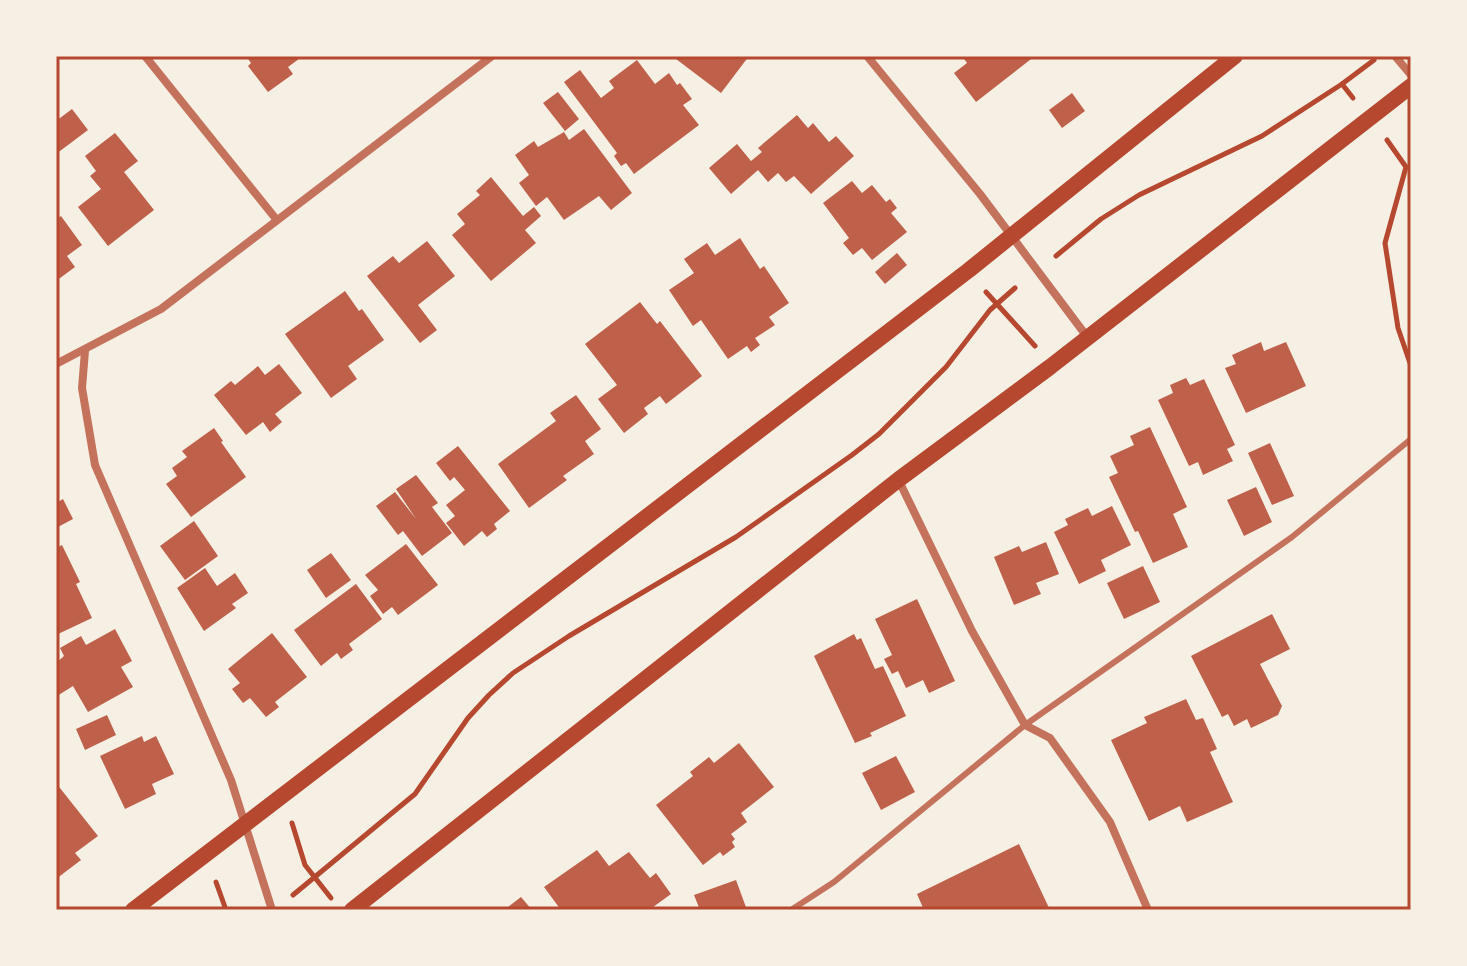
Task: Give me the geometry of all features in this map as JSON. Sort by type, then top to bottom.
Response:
[{"type":"main road","points":[[133,910],[1012,235],[1235,56]]},
{"type":"main road","points":[[352,910],[898,480],[1088,338],[1411,86]]},
{"type":"street","points":[[145,56],[276,219]]},
{"type":"street","points":[[56,364],[161,309],[492,56]]},
{"type":"street","points":[[867,56],[1012,235],[1088,338]]},
{"type":"street","points":[[1395,56],[1411,75]]},
{"type":"street","points":[[85,351],[82,388],[95,465],[231,780],[272,910]]},
{"type":"street","points":[[898,480],[972,631],[1025,725],[1050,738],[1110,822],[1148,910]]},
{"type":"lane","points":[[791,910],[834,882],[1025,725],[1292,537],[1411,439]]},
{"type":"path","points":[[1054,257],[1101,219],[1139,195],[1262,136],[1368,64]]},
{"type":"path","points":[[1342,84],[1355,100]]},
{"type":"path","points":[[1381,134],[1406,167],[1385,243],[1398,328],[1411,366]]},
{"type":"path","points":[[980,284],[1038,349]]},
{"type":"path","points":[[293,895],[415,794],[468,718],[513,673],[569,636],[736,537],[861,448],[946,367],[996,305],[1015,288]]},
{"type":"path","points":[[291,818],[305,865],[331,898]]},
{"type":"path","points":[[216,882],[226,910]]},
{"type":"building","points":[[246,56],[303,56],[288,67],[293,74],[268,92],[248,66],[251,63]]},
{"type":"building","points":[[672,56],[749,56],[721,93]]},
{"type":"building","points":[[962,56],[1035,56],[976,102],[954,73],[967,63]]},
{"type":"building","points":[[637,60],[655,84],[669,73],[677,85],[680,83],[692,99],[683,105],[699,125],[634,174],[626,163],[621,166],[614,156],[617,153],[564,82],[580,70],[601,98],[614,88],[609,81]]},
{"type":"building","points":[[558,92],[579,119],[565,131],[543,103]]},
{"type":"building","points":[[1072,93],[1085,111],[1062,128],[1049,110]]},
{"type":"building","points":[[72,109],[88,130],[56,154],[56,121]]},
{"type":"building","points":[[797,115],[808,128],[813,123],[829,142],[836,136],[854,156],[811,194],[794,176],[786,182],[778,173],[768,182],[758,170],[731,194],[709,168],[737,144],[751,161],[762,152],[758,148]]},
{"type":"building","points":[[584,129],[632,193],[611,210],[599,196],[564,220],[547,197],[536,206],[519,183],[529,175],[515,155],[534,141],[538,147],[564,132],[569,140]]},
{"type":"building","points":[[115,133],[138,161],[124,172],[154,210],[108,246],[78,207],[101,189],[90,176],[96,171],[85,156]]},
{"type":"building","points":[[491,177],[523,216],[534,207],[541,216],[525,230],[536,243],[491,281],[452,235],[465,224],[457,214],[480,195],[476,191]]},
{"type":"building","points":[[852,181],[862,193],[872,185],[886,202],[890,199],[897,208],[891,213],[907,232],[872,260],[862,248],[853,255],[843,243],[849,238],[823,203]]},
{"type":"building","points":[[61,216],[82,245],[67,256],[75,267],[56,281],[56,220]]},
{"type":"building","points":[[740,238],[760,269],[764,266],[789,303],[769,317],[775,325],[755,338],[760,345],[751,352],[747,346],[728,359],[701,320],[693,326],[669,290],[694,273],[684,259],[707,243],[715,255]]},
{"type":"building","points":[[427,241],[455,276],[418,305],[437,330],[420,343],[367,276],[393,256],[399,263]]},
{"type":"building","points":[[897,253],[907,265],[885,284],[875,272]]},
{"type":"building","points":[[345,291],[384,340],[348,366],[357,379],[331,398],[285,334]]},
{"type":"building","points":[[640,302],[657,324],[660,321],[702,376],[666,404],[660,396],[644,408],[648,414],[624,433],[598,399],[617,385],[585,344]]},
{"type":"building","points":[[1261,342],[1264,351],[1286,342],[1306,386],[1246,413],[1225,368],[1236,364],[1232,355]]},
{"type":"building","points":[[279,364],[302,393],[275,414],[282,422],[270,432],[263,422],[246,435],[214,395],[231,381],[235,385],[258,366],[265,375]]},
{"type":"building","points":[[1186,378],[1190,385],[1204,379],[1235,445],[1227,449],[1233,461],[1203,475],[1198,462],[1189,466],[1158,400],[1173,393],[1170,385]]},
{"type":"building","points":[[576,395],[601,429],[585,441],[594,454],[563,476],[567,480],[529,508],[498,464],[556,421],[550,413]]},
{"type":"building","points":[[1150,427],[1187,507],[1173,514],[1188,547],[1153,563],[1109,477],[1118,473],[1110,456],[1134,445],[1130,436]]},
{"type":"building","points":[[214,428],[246,477],[191,517],[166,484],[177,476],[172,468],[187,457],[182,451]]},
{"type":"building","points":[[1270,443],[1294,496],[1272,505],[1248,453]]},
{"type":"building","points":[[458,446],[510,511],[494,524],[497,529],[487,537],[482,531],[464,546],[446,523],[455,516],[446,505],[465,490],[454,477],[450,481],[436,463]]},
{"type":"building","points":[[416,475],[438,503],[432,507],[452,533],[422,556],[403,531],[398,535],[376,506],[395,492],[416,519],[396,489]]},
{"type":"building","points":[[1256,487],[1272,522],[1244,536],[1227,500]]},
{"type":"building","points":[[63,499],[73,519],[56,528],[56,503]]},
{"type":"building","points":[[1112,506],[1131,545],[1101,560],[1106,571],[1079,584],[1054,532],[1068,525],[1065,519],[1088,508],[1092,516]]},
{"type":"building","points":[[194,521],[218,556],[185,580],[160,546]]},
{"type":"building","points":[[1046,542],[1059,574],[1036,583],[1041,594],[1014,605],[994,557],[1019,546],[1022,552]]},
{"type":"building","points":[[406,544],[438,585],[398,615],[392,607],[383,614],[370,596],[378,590],[365,575]]},
{"type":"building","points":[[62,545],[80,582],[76,584],[92,618],[56,635],[56,548]]},
{"type":"building","points":[[331,553],[351,580],[326,598],[307,570]]},
{"type":"building","points":[[1143,566],[1160,602],[1124,619],[1107,583]]},
{"type":"building","points":[[205,568],[217,586],[235,573],[248,593],[232,604],[236,608],[204,631],[177,588]]},
{"type":"building","points":[[356,584],[382,619],[349,644],[353,650],[341,659],[337,653],[321,666],[294,630]]},
{"type":"building","points":[[917,599],[955,681],[929,693],[923,680],[906,688],[898,671],[892,674],[884,659],[892,655],[875,619]]},
{"type":"building","points":[[1272,614],[1290,649],[1260,664],[1282,706],[1278,715],[1251,728],[1247,719],[1234,726],[1228,714],[1222,717],[1191,656]]},
{"type":"building","points":[[115,629],[132,661],[121,667],[133,687],[88,712],[73,686],[57,696],[56,663],[64,656],[60,648],[81,636],[86,645]]},
{"type":"building","points":[[272,633],[307,677],[275,702],[279,707],[266,717],[250,698],[243,703],[232,689],[240,683],[228,669]]},
{"type":"building","points":[[854,634],[857,640],[861,638],[875,669],[883,666],[906,716],[855,743],[814,656]]},
{"type":"building","points":[[1186,699],[1196,720],[1203,718],[1217,749],[1210,752],[1233,802],[1187,822],[1180,806],[1149,821],[1111,740],[1147,723],[1144,717]]},
{"type":"building","points":[[107,715],[116,735],[85,750],[76,729]]},
{"type":"building","points":[[142,736],[144,742],[156,736],[174,774],[152,784],[156,794],[125,809],[100,756]]},
{"type":"building","points":[[739,743],[774,787],[741,813],[747,822],[731,834],[735,847],[723,856],[720,852],[703,865],[656,805],[693,776],[690,772],[709,757],[714,763]]},
{"type":"building","points":[[896,756],[915,792],[881,810],[862,773]]},
{"type":"building","points":[[56,783],[98,836],[75,853],[81,860],[56,879]]},
{"type":"building","points":[[1019,844],[1050,910],[924,910],[917,894]]},
{"type":"building","points":[[597,850],[609,866],[629,852],[650,878],[656,873],[671,894],[649,910],[561,910],[544,887]]},
{"type":"building","points":[[736,880],[747,910],[700,910],[694,895]]},
{"type":"building","points":[[521,897],[532,910],[504,910]]}]
